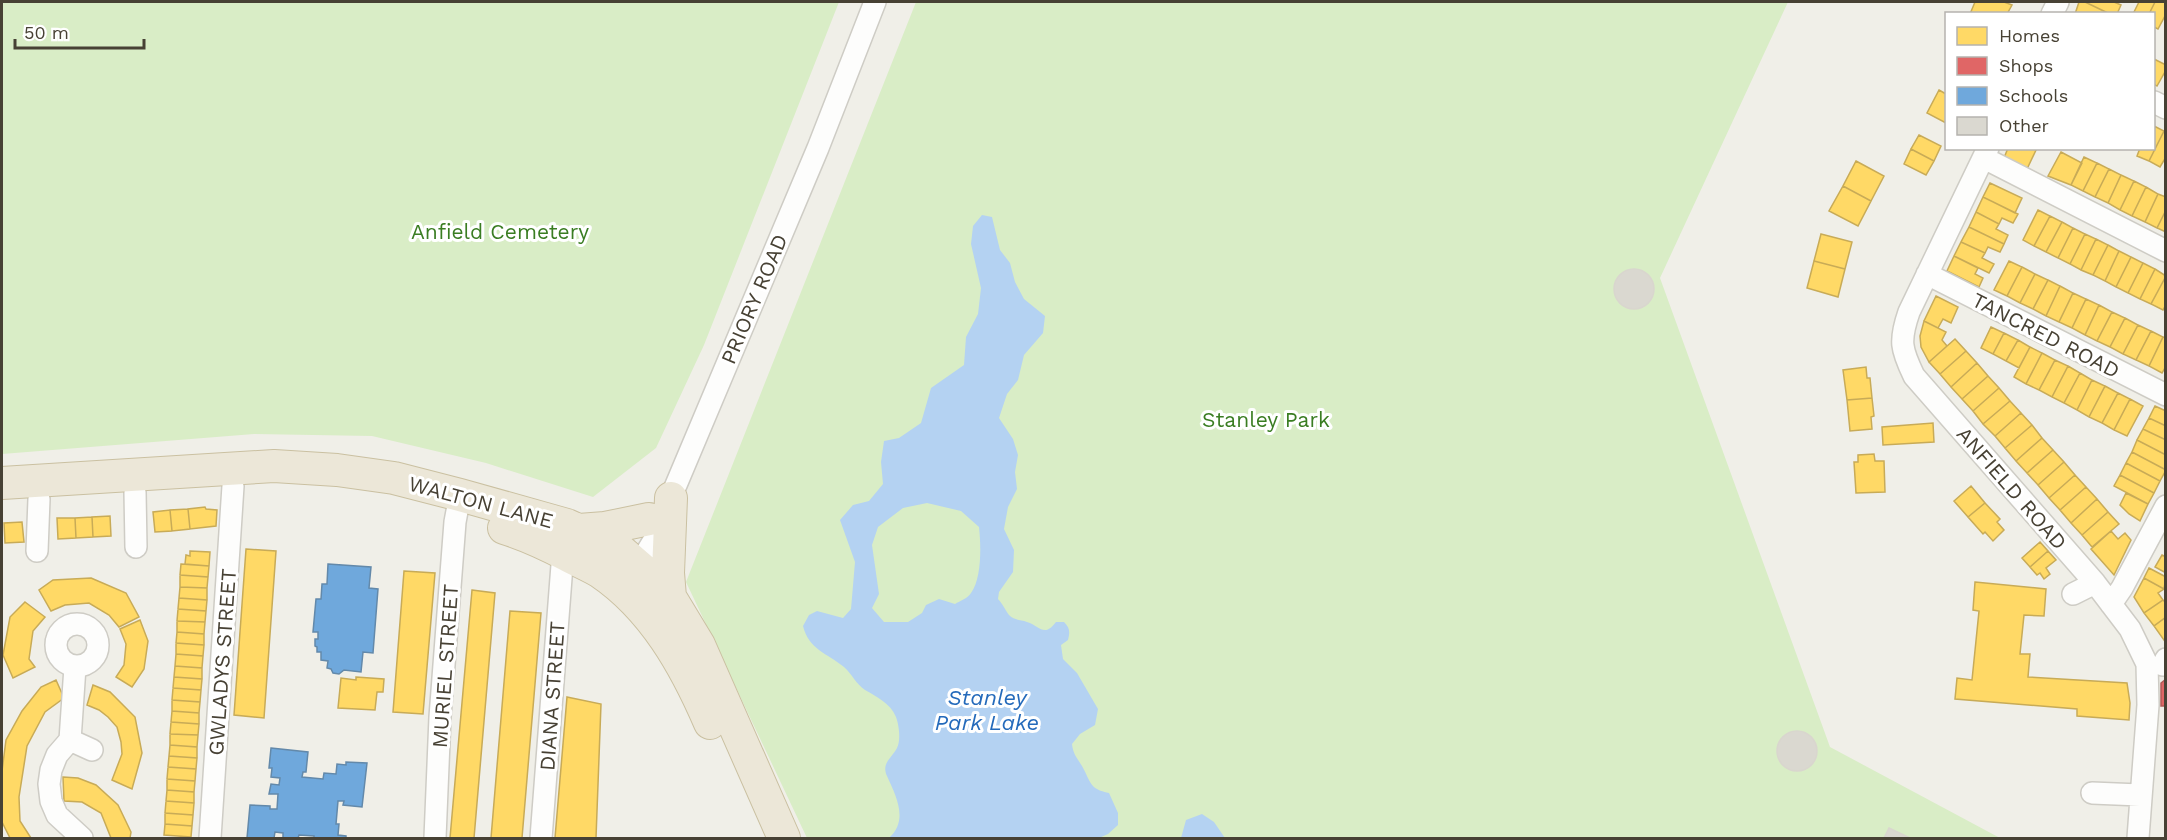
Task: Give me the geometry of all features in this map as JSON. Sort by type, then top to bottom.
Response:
[{"type":"highway","name":"WALTON LANE","points":[[2,483],[274,465],[337,470],[394,478],[458,504],[571,542],[605,542],[634,601],[650,618],[677,658],[704,710],[762,838]]},
{"type":"highway","name":"WALTON LANE","points":[[2,502],[233,486],[286,485],[337,488],[458,504]]},
{"type":"highway","points":[[571,542],[663,507],[670,597]]},
{"type":"highway","name":"WALTON LANE","points":[[618,569],[670,597],[699,645],[784,838]]},
{"type":"street","name":"PRIORY ROAD","points":[[618,569],[663,507],[818,148],[875,2]]},
{"type":"street","points":[[1986,153],[2166,250]]},
{"type":"street","name":"ANFIELD ROAD","points":[[1986,153],[1927,274],[1903,330],[1903,352],[1914,376],[2095,583],[2160,663],[2148,705],[2138,838]]},
{"type":"street","name":"TANCRED ROAD","points":[[1927,274],[2166,395]]},
{"type":"street","name":"GWLADYS STREET","points":[[210,838],[233,486]]},
{"type":"street","points":[[135,492],[136,547]]},
{"type":"street","points":[[37,551],[39,498]]},
{"type":"street","name":"MURIEL STREET","points":[[435,838],[440,717],[458,504]]},
{"type":"street","points":[[2111,604],[2166,506]]},
{"type":"street","name":"DIANA STREET","points":[[541,838],[561,565],[571,542]]},
{"type":"street","points":[[2073,594],[2095,583]]},
{"type":"street","points":[[75,667],[70,740],[57,755],[49,784],[51,801],[57,815],[82,838]]},
{"type":"street","points":[[70,740],[92,750]]},
{"type":"street","points":[[2092,793],[2140,795]]},
{"type":"green space","name":"Anfield Cemetery","points":[[2,2],[839,2],[704,345],[656,448],[593,497],[486,463],[372,436],[254,434],[2,454]]},
{"type":"green space","name":"Stanley Park","points":[[916,2],[1788,2],[1660,278],[1830,747],[2000,838],[807,838],[686,582]]},
{"type":"water","name":"Stanley Park Lake","points":[[982,215],[992,217],[1000,250],[1010,263],[1015,282],[1024,299],[1045,316],[1043,333],[1024,355],[1018,380],[1007,394],[999,418],[1013,439],[1018,455],[1015,472],[1017,489],[1008,507],[1004,529],[1014,550],[1013,572],[999,592],[998,599],[1009,615],[1042,630],[1052,627],[1056,622],[1064,622],[1068,628],[1068,640],[1061,645],[1063,659],[1077,673],[1098,709],[1095,725],[1080,734],[1072,744],[1073,751],[1091,784],[1109,793],[1118,813],[1118,825],[1099,838],[889,838],[895,831],[900,816],[897,800],[885,768],[898,745],[899,732],[896,717],[887,704],[862,688],[844,667],[814,646],[803,626],[809,615],[817,611],[843,618],[851,609],[855,562],[840,520],[853,505],[869,501],[883,484],[881,462],[884,441],[899,438],[921,423],[931,388],[964,365],[966,337],[978,314],[981,288],[971,244],[973,226]],"holes":[[[927,503],[961,511],[979,527],[979,570],[975,587],[971,593],[955,604],[939,599],[926,605],[922,613],[908,622],[884,622],[872,608],[879,594],[872,545],[878,527],[903,508]]]},
{"type":"water","points":[[1202,814],[1214,822],[1225,838],[1181,838],[1186,820]]},
{"type":"building: Homes","points":[[1975,2],[2004,2],[2012,5],[2008,12],[1971,12]]},
{"type":"building: Homes","points":[[2079,2],[2085,2],[2106,12],[2076,12]]},
{"type":"building: Homes","points":[[2085,2],[2114,2],[2121,5],[2118,12],[2106,12]]},
{"type":"building: Homes","points":[[2139,2],[2155,2],[2150,12],[2134,12]]},
{"type":"building: Homes","points":[[2155,2],[2166,2],[2166,14],[2158,29],[2155,28],[2155,12],[2150,12]]},
{"type":"building: Homes","points":[[2155,60],[2166,65],[2166,70],[2157,86],[2155,85]]},
{"type":"building: Homes","points":[[1939,90],[1945,93],[1945,122],[1927,113]]},
{"type":"building: Homes","points":[[2155,126],[2164,131],[2155,149]]},
{"type":"building: Homes","points":[[2164,131],[2166,132],[2166,157],[2160,167],[2149,161]]},
{"type":"building: Homes","points":[[1919,135],[1941,146],[1934,161],[1911,149]]},
{"type":"building: Homes","points":[[1911,149],[1934,161],[1926,175],[1904,164]]},
{"type":"building: Homes","points":[[2007,150],[2036,150],[2027,169],[2004,158]]},
{"type":"building: Homes","points":[[2139,150],[2154,150],[2149,161],[2137,156]]},
{"type":"building: Homes","points":[[2061,152],[2082,163],[2071,185],[2048,176]]},
{"type":"building: Homes","points":[[2084,157],[2097,163],[2083,191],[2071,185]]},
{"type":"building: Homes","points":[[1856,161],[1884,176],[1871,201],[1843,186]]},
{"type":"building: Homes","points":[[2097,163],[2109,169],[2095,197],[2083,191]]},
{"type":"building: Homes","points":[[2109,169],[2121,175],[2108,203],[2095,197]]},
{"type":"building: Homes","points":[[2121,175],[2134,181],[2120,210],[2108,203]]},
{"type":"building: Homes","points":[[2134,181],[2146,187],[2132,216],[2120,210]]},
{"type":"building: Homes","points":[[1990,183],[2022,198],[2015,213],[1983,197]]},
{"type":"building: Homes","points":[[1843,186],[1871,201],[1858,226],[1829,211]]},
{"type":"building: Homes","points":[[2146,187],[2158,194],[2145,222],[2132,216]]},
{"type":"building: Homes","points":[[2158,194],[2166,197],[2166,210],[2157,228],[2145,222]]},
{"type":"building: Homes","points":[[1983,197],[2018,214],[2013,223],[2002,218],[1999,224],[1976,212]]},
{"type":"building: Homes","points":[[2038,210],[2050,216],[2034,246],[2023,240]]},
{"type":"building: Homes","points":[[2166,210],[2166,232],[2157,228]]},
{"type":"building: Homes","points":[[1976,212],[1999,224],[1996,229],[2008,235],[2004,244],[1969,227]]},
{"type":"building: Homes","points":[[2050,216],[2062,222],[2046,252],[2034,246]]},
{"type":"building: Homes","points":[[2062,222],[2073,228],[2058,258],[2046,252]]},
{"type":"building: Homes","points":[[1969,227],[2004,244],[2000,252],[1988,247],[1985,253],[1961,242]]},
{"type":"building: Homes","points":[[2073,228],[2085,234],[2070,264],[2058,258]]},
{"type":"building: Homes","points":[[1821,234],[1852,242],[1845,269],[1814,261]]},
{"type":"building: Homes","points":[[2085,234],[2096,239],[2081,270],[2070,264]]},
{"type":"building: Homes","points":[[2096,239],[2108,245],[2093,275],[2081,270]]},
{"type":"building: Homes","points":[[1961,242],[1985,253],[1982,258],[1994,264],[1989,273],[1954,256]]},
{"type":"building: Homes","points":[[2108,245],[2119,251],[2105,281],[2093,275]]},
{"type":"building: Homes","points":[[2119,251],[2131,257],[2116,287],[2105,281]]},
{"type":"building: Homes","points":[[1954,256],[1978,268],[1975,274],[1983,278],[1979,287],[1947,271]]},
{"type":"building: Homes","points":[[2131,257],[2143,263],[2128,293],[2116,287]]},
{"type":"building: Homes","points":[[1814,261],[1845,269],[1838,297],[1807,288]]},
{"type":"building: Homes","points":[[2009,261],[2022,267],[2007,296],[1994,290]]},
{"type":"building: Homes","points":[[2143,263],[2155,269],[2140,299],[2128,293]]},
{"type":"building: Homes","points":[[2022,267],[2035,274],[2020,303],[2007,296]]},
{"type":"building: Homes","points":[[2155,269],[2166,276],[2151,304],[2140,299]]},
{"type":"building: Homes","points":[[2035,274],[2048,280],[2033,309],[2020,303]]},
{"type":"building: Homes","points":[[2166,276],[2166,305],[2163,310],[2151,304]]},
{"type":"building: Homes","points":[[2048,280],[2060,286],[2046,316],[2033,309]]},
{"type":"building: Homes","points":[[2060,286],[2073,293],[2059,322],[2046,316]]},
{"type":"building: Homes","points":[[2073,293],[2086,299],[2072,328],[2059,322]]},
{"type":"building: Homes","points":[[1936,296],[1958,307],[1951,323],[1943,319],[1938,328],[1924,321]]},
{"type":"building: Homes","points":[[2086,299],[2099,305],[2085,335],[2072,328]]},
{"type":"building: Homes","points":[[2099,305],[2112,312],[2097,341],[2085,335]]},
{"type":"building: Homes","points":[[2112,312],[2125,318],[2110,347],[2097,341]]},
{"type":"building: Homes","points":[[2125,318],[2138,325],[2123,354],[2110,347]]},
{"type":"building: Homes","points":[[1924,321],[1946,332],[1942,340],[1947,346],[1929,362],[1921,347],[1920,336]]},
{"type":"building: Homes","points":[[2138,325],[2151,331],[2136,360],[2123,354]]},
{"type":"building: Homes","points":[[1991,327],[2004,333],[1993,354],[1981,348]]},
{"type":"building: Homes","points":[[2151,331],[2163,337],[2149,366],[2136,360]]},
{"type":"building: Homes","points":[[2004,333],[2018,340],[2006,361],[1993,354]]},
{"type":"building: Homes","points":[[2163,337],[2166,338],[2166,366],[2162,373],[2149,366]]},
{"type":"building: Homes","points":[[1955,339],[1966,351],[1940,374],[1929,362]]},
{"type":"building: Homes","points":[[2018,340],[2030,347],[2019,368],[2006,361]]},
{"type":"building: Homes","points":[[2030,347],[2042,353],[2026,384],[2014,377]]},
{"type":"building: Homes","points":[[1966,351],[1977,363],[1951,387],[1940,374]]},
{"type":"building: Homes","points":[[2042,353],[2055,360],[2039,390],[2026,384]]},
{"type":"building: Homes","points":[[2055,360],[2068,366],[2052,397],[2039,390]]},
{"type":"building: Homes","points":[[1977,363],[1988,376],[1962,399],[1951,387]]},
{"type":"building: Homes","points":[[2068,366],[2080,373],[2064,403],[2052,397]]},
{"type":"building: Homes","points":[[1866,367],[1867,378],[1870,378],[1872,398],[1847,400],[1843,370]]},
{"type":"building: Homes","points":[[2080,373],[2092,380],[2077,410],[2064,403]]},
{"type":"building: Homes","points":[[1988,376],[1999,388],[1973,411],[1962,399]]},
{"type":"building: Homes","points":[[2092,380],[2105,386],[2089,417],[2077,410]]},
{"type":"building: Homes","points":[[2105,386],[2118,393],[2102,423],[2089,417]]},
{"type":"building: Homes","points":[[1999,388],[2010,401],[1983,424],[1973,411]]},
{"type":"building: Homes","points":[[2118,393],[2130,399],[2114,430],[2102,423]]},
{"type":"building: Homes","points":[[1872,398],[1874,416],[1871,417],[1872,429],[1850,431],[1847,400]]},
{"type":"building: Homes","points":[[2130,399],[2143,406],[2127,436],[2114,430]]},
{"type":"building: Homes","points":[[2010,401],[2021,413],[1995,436],[1983,424]]},
{"type":"building: Homes","points":[[2155,406],[2166,411],[2166,426],[2149,418]]},
{"type":"building: Homes","points":[[2021,413],[2032,425],[2005,448],[1995,436]]},
{"type":"building: Homes","points":[[2149,418],[2166,426],[2166,440],[2143,429]]},
{"type":"building: Homes","points":[[1933,423],[1934,442],[1883,445],[1882,427]]},
{"type":"building: Homes","points":[[2032,425],[2042,438],[2016,461],[2005,448]]},
{"type":"building: Homes","points":[[2143,429],[2166,440],[2166,455],[2137,440]]},
{"type":"building: Homes","points":[[2042,438],[2053,450],[2027,473],[2016,461]]},
{"type":"building: Homes","points":[[2137,440],[2166,455],[2166,470],[2132,452]]},
{"type":"building: Homes","points":[[2053,450],[2064,462],[2038,485],[2027,473]]},
{"type":"building: Homes","points":[[2132,452],[2166,470],[2160,481],[2126,463]]},
{"type":"building: Homes","points":[[1874,454],[1875,461],[1884,461],[1885,492],[1856,493],[1854,462],[1858,462],[1858,455]]},
{"type":"building: Homes","points":[[2064,462],[2075,475],[2049,498],[2038,485]]},
{"type":"building: Homes","points":[[2126,463],[2160,481],[2154,493],[2120,475]]},
{"type":"building: Homes","points":[[2075,475],[2086,487],[2060,510],[2049,498]]},
{"type":"building: Homes","points":[[2120,475],[2154,493],[2148,504],[2114,486]]},
{"type":"building: Homes","points":[[1971,486],[1985,503],[1968,517],[1954,501]]},
{"type":"building: Homes","points":[[2086,487],[2097,499],[2071,523],[2060,510]]},
{"type":"building: Homes","points":[[2126,493],[2148,504],[2140,521],[2120,505]]},
{"type":"building: Homes","points":[[2097,499],[2108,512],[2082,535],[2071,523]]},
{"type":"building: Homes","points":[[1985,503],[2000,519],[1997,522],[2004,530],[1993,541],[1985,532],[1983,534],[1968,517]]},
{"type":"building: Homes","points":[[205,507],[217,510],[216,526],[190,529],[188,509]]},
{"type":"building: Homes","points":[[188,509],[190,529],[172,531],[170,510]]},
{"type":"building: Homes","points":[[170,510],[172,531],[155,532],[153,512]]},
{"type":"building: Homes","points":[[2108,512],[2119,524],[2092,547],[2082,535]]},
{"type":"building: Homes","points":[[110,516],[111,536],[93,537],[92,517]]},
{"type":"building: Homes","points":[[92,517],[93,537],[76,538],[75,518]]},
{"type":"building: Homes","points":[[57,518],[75,518],[76,538],[58,539]]},
{"type":"building: Homes","points":[[22,522],[24,542],[5,543],[4,523]]},
{"type":"building: Homes","points":[[2111,531],[2118,539],[2125,533],[2131,540],[2114,575],[2091,549]]},
{"type":"building: Homes","points":[[2040,542],[2048,551],[2030,567],[2022,558]]},
{"type":"building: Homes","points":[[246,549],[276,551],[264,718],[234,715]]},
{"type":"building: Homes","points":[[190,551],[210,552],[209,566],[185,564],[186,555],[190,556]]},
{"type":"building: Homes","points":[[2048,551],[2056,560],[2046,568],[2050,574],[2044,579],[2040,573],[2037,575],[2030,567]]},
{"type":"building: Homes","points":[[2162,555],[2166,557],[2166,573],[2155,567]]},
{"type":"building: Homes","points":[[181,564],[209,566],[208,577],[180,575]]},
{"type":"building: Homes","points":[[2149,568],[2166,577],[2164,589],[2144,578]]},
{"type":"building: Homes","points":[[404,571],[435,573],[423,714],[393,712]]},
{"type":"building: Homes","points":[[180,575],[208,577],[207,588],[180,587]]},
{"type":"building: Homes","points":[[91,578],[126,593],[139,617],[119,627],[109,615],[89,603],[65,605],[51,611],[39,590],[53,580]]},
{"type":"building: Homes","points":[[2144,578],[2164,589],[2158,593],[2163,600],[2144,613],[2134,597]]},
{"type":"building: Homes","points":[[1975,582],[2046,589],[2044,616],[2024,615],[2020,654],[2030,654],[2028,677],[2127,683],[2130,703],[2129,720],[2077,716],[2077,709],[1955,699],[1957,678],[1972,680],[1979,611],[1973,610]]},
{"type":"building: Homes","points":[[180,587],[207,588],[207,600],[179,598]]},
{"type":"building: Homes","points":[[472,590],[495,593],[474,838],[450,838]]},
{"type":"building: Homes","points":[[179,598],[207,600],[206,611],[178,609]]},
{"type":"building: Homes","points":[[2163,600],[2166,603],[2166,617],[2154,626],[2144,613]]},
{"type":"building: Homes","points":[[25,602],[45,617],[33,631],[29,659],[35,667],[13,678],[3,655],[10,617]]},
{"type":"building: Homes","points":[[178,609],[206,611],[205,622],[177,621]]},
{"type":"building: Homes","points":[[510,611],[541,613],[522,838],[491,838]]},
{"type":"building: Homes","points":[[2166,617],[2166,643],[2154,626]]},
{"type":"building: Homes","points":[[140,620],[148,641],[144,669],[132,687],[116,677],[124,665],[126,644],[120,629]]},
{"type":"building: Homes","points":[[177,621],[205,622],[204,634],[177,632]]},
{"type":"building: Homes","points":[[177,632],[204,634],[204,645],[176,643]]},
{"type":"building: Homes","points":[[176,643],[204,645],[203,656],[176,654]]},
{"type":"building: Homes","points":[[176,654],[203,656],[202,668],[175,666]]},
{"type":"building: Homes","points":[[175,666],[202,668],[202,679],[174,677]]},
{"type":"building: Homes","points":[[174,677],[202,679],[201,690],[173,688]]},
{"type":"building: Homes","points":[[356,677],[384,679],[383,692],[377,692],[375,710],[338,708],[341,678],[356,680]]},
{"type":"building: Homes","points":[[56,680],[64,698],[45,712],[27,746],[19,797],[20,821],[31,838],[10,838],[2,822],[2,771],[6,740],[22,711],[41,687]]},
{"type":"building: Homes","points":[[93,685],[110,692],[135,717],[142,753],[132,789],[112,780],[122,754],[121,742],[117,727],[108,717],[87,705]]},
{"type":"building: Homes","points":[[173,688],[201,690],[200,702],[172,700]]},
{"type":"building: Homes","points":[[567,697],[601,704],[596,838],[555,838]]},
{"type":"building: Homes","points":[[172,700],[200,702],[199,713],[172,711]]},
{"type":"building: Homes","points":[[172,711],[199,713],[199,724],[171,722]]},
{"type":"building: Homes","points":[[171,722],[199,724],[198,735],[170,734]]},
{"type":"building: Homes","points":[[170,734],[198,735],[197,747],[170,745]]},
{"type":"building: Homes","points":[[170,745],[197,747],[197,758],[169,756]]},
{"type":"building: Homes","points":[[169,756],[197,758],[196,769],[168,767]]},
{"type":"building: Homes","points":[[168,767],[196,769],[195,781],[167,779]]},
{"type":"building: Homes","points":[[63,777],[78,778],[96,785],[118,805],[131,832],[130,838],[111,838],[101,813],[82,802],[64,801]]},
{"type":"building: Homes","points":[[167,779],[195,781],[194,792],[167,790]]},
{"type":"building: Homes","points":[[167,790],[194,792],[194,803],[166,801]]},
{"type":"building: Homes","points":[[166,801],[194,803],[193,815],[165,813]]},
{"type":"building: Homes","points":[[165,813],[193,815],[192,826],[165,824]]},
{"type":"building: Homes","points":[[165,824],[192,826],[191,837],[164,835]]},
{"type":"building: Shops","points":[[2166,679],[2166,706],[2161,706],[2161,683]]},
{"type":"building: Schools","points":[[328,564],[371,567],[369,588],[378,589],[373,653],[363,652],[361,672],[344,670],[339,674],[333,673],[327,668],[328,661],[321,660],[321,652],[317,652],[315,646],[315,639],[318,639],[318,632],[313,632],[316,599],[321,599],[322,584],[327,584]]},
{"type":"building: Schools","points":[[271,748],[308,752],[306,772],[303,772],[302,777],[323,779],[324,773],[336,774],[337,764],[367,763],[362,807],[343,805],[344,801],[338,801],[336,824],[339,824],[338,835],[346,836],[346,838],[314,838],[314,836],[299,835],[298,838],[283,838],[283,833],[275,832],[274,838],[247,838],[250,805],[270,806],[270,809],[277,809],[278,794],[269,794],[271,784],[279,785],[280,778],[271,777],[272,768],[269,768]]},
{"type":"building: Other","points":[[1634,269],[1648,275],[1654,289],[1648,303],[1634,309],[1620,303],[1614,289],[1620,275]]},
{"type":"building: Other","points":[[1797,731],[1811,737],[1817,751],[1811,765],[1797,771],[1783,765],[1777,751],[1783,737]]},
{"type":"building: Other","points":[[1889,828],[1910,838],[1884,838]]}]
